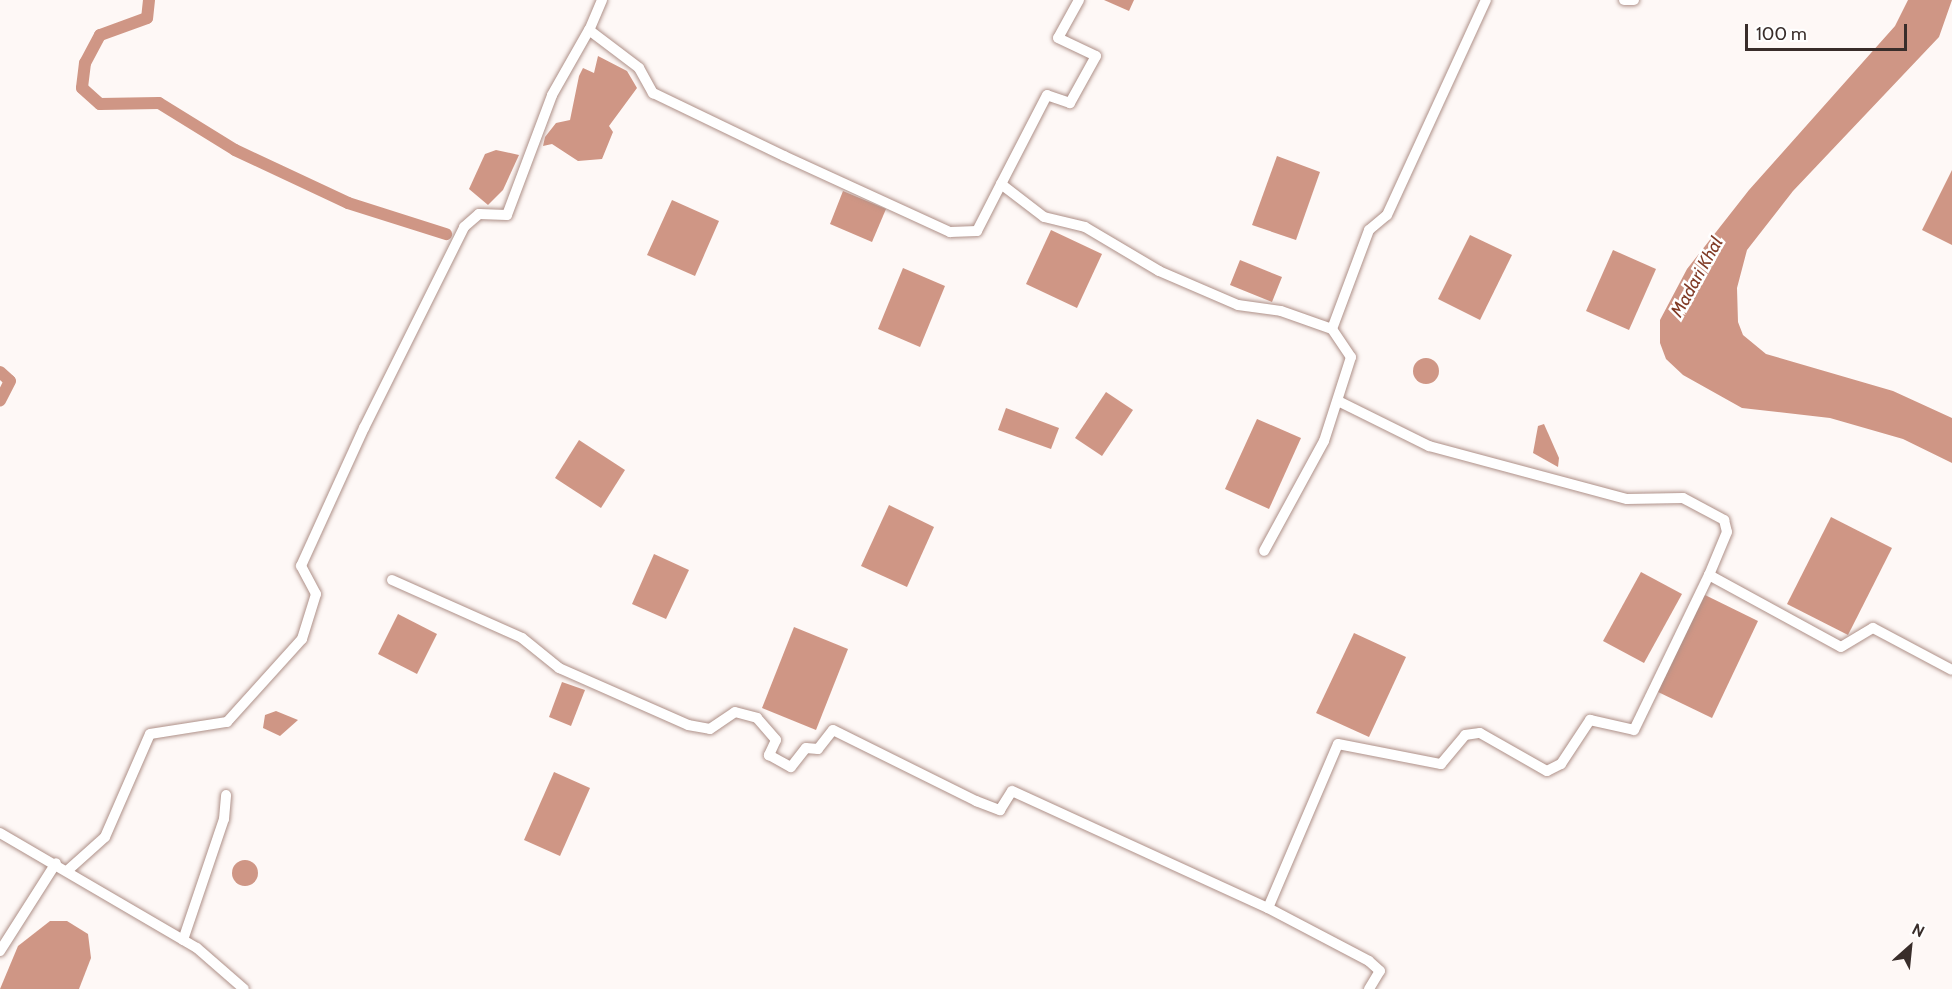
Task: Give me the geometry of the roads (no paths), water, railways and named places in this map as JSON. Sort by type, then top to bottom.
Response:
[{"type":"street","points":[[68,871],[105,837],[150,735],[227,722],[302,639],[316,594],[301,566],[364,428],[464,227],[479,214],[507,215],[552,95],[589,30],[602,0]]},
{"type":"street","points":[[589,30],[639,68],[653,93],[950,232],[977,231],[1047,95],[1070,103],[1096,56],[1058,38],[1079,0]]},
{"type":"street","points":[[1332,330],[1369,230],[1387,215],[1486,0]]},
{"type":"street","points":[[1624,0],[1634,0]]},
{"type":"street","points":[[1000,184],[1044,217],[1085,227],[1159,271],[1238,305],[1281,312],[1332,330],[1351,357],[1338,401],[1324,441],[1264,550]]},
{"type":"street","points":[[1268,908],[1338,744],[1441,764],[1465,735],[1480,733],[1546,771],[1561,764],[1590,720],[1634,730],[1709,575],[1726,532],[1724,520],[1683,498],[1627,499],[1429,446],[1338,401]]},
{"type":"street","points":[[1709,575],[1841,647],[1873,628],[1952,670]]},
{"type":"street","points":[[392,580],[522,638],[559,668],[688,725],[710,729],[735,712],[757,718],[776,740],[769,755],[791,767],[806,748],[818,748],[833,730],[976,801],[1000,810],[1012,791],[1268,908],[1369,961],[1380,971],[1369,989]]},
{"type":"street","points":[[183,940],[224,819],[226,795]]},
{"type":"street","points":[[0,832],[57,863],[183,940],[244,989]]},
{"type":"street","points":[[0,951],[57,863]]},
{"type":"water","points":[[1104,0],[1134,0],[1129,11]]},
{"type":"water","name":"Madari Khal","points":[[1908,0],[1952,0],[1939,37],[1793,191],[1747,250],[1737,288],[1738,322],[1743,335],[1766,354],[1893,391],[1952,418],[1952,463],[1903,439],[1830,418],[1742,408],[1683,375],[1666,359],[1660,343],[1660,320],[1687,269],[1749,190],[1895,26]]},
{"type":"water","points":[[598,56],[627,71],[637,88],[609,126],[613,132],[602,159],[578,161],[552,144],[543,146],[545,137],[556,123],[570,120],[579,76],[583,68],[594,73]]},
{"type":"water","points":[[496,150],[519,155],[503,190],[488,205],[469,189],[485,154]]},
{"type":"water","points":[[1277,156],[1320,172],[1296,240],[1252,225]]},
{"type":"water","points":[[1952,170],[1952,245],[1922,230]]},
{"type":"water","points":[[843,191],[886,209],[872,242],[830,224]]},
{"type":"water","points":[[672,200],[719,221],[695,276],[647,255]]},
{"type":"water","points":[[1051,230],[1102,254],[1077,308],[1026,284]]},
{"type":"water","points":[[1470,235],[1512,255],[1480,320],[1438,299]]},
{"type":"water","points":[[1613,250],[1656,269],[1629,330],[1586,311]]},
{"type":"water","points":[[1240,260],[1282,277],[1272,302],[1230,285]]},
{"type":"water","points":[[903,268],[945,286],[920,347],[878,329]]},
{"type":"water","points":[[1426,358],[1435,362],[1439,371],[1435,380],[1426,384],[1417,380],[1413,371],[1417,362]]},
{"type":"water","points":[[1106,392],[1133,410],[1102,456],[1075,438]]},
{"type":"water","points":[[1006,408],[1059,428],[1051,449],[998,430]]},
{"type":"water","points":[[1257,419],[1301,438],[1269,509],[1225,489]]},
{"type":"water","points":[[1544,424],[1559,458],[1558,467],[1533,453],[1538,426]]},
{"type":"water","points":[[579,440],[625,470],[601,508],[555,478]]},
{"type":"water","points":[[889,505],[934,527],[907,587],[861,566]]},
{"type":"water","points":[[1831,517],[1892,548],[1848,635],[1787,604]]},
{"type":"water","points":[[654,554],[689,570],[666,619],[632,604]]},
{"type":"water","points":[[1641,572],[1682,594],[1644,663],[1603,641]]},
{"type":"water","points":[[1703,594],[1758,621],[1712,718],[1656,691]]},
{"type":"water","points":[[398,614],[437,634],[417,674],[378,654]]},
{"type":"water","points":[[794,627],[848,649],[816,730],[762,708]]},
{"type":"water","points":[[1354,633],[1406,657],[1369,737],[1316,713]]},
{"type":"water","points":[[562,682],[585,690],[571,726],[549,717]]},
{"type":"water","points":[[276,711],[298,720],[280,736],[263,728],[265,715]]},
{"type":"water","points":[[554,772],[590,788],[560,856],[524,840]]},
{"type":"water","points":[[245,860],[255,863],[258,873],[255,883],[245,886],[235,883],[232,873],[235,863]]},
{"type":"water","points":[[50,921],[67,921],[88,934],[91,958],[79,989],[0,989],[18,946]]},
{"type":"waterway","points":[[149,0],[147,18],[100,35],[85,63],[82,88],[100,104],[159,103],[235,150],[348,203],[446,234]]},
{"type":"waterway","points":[[0,372],[10,381],[0,401]]}]
